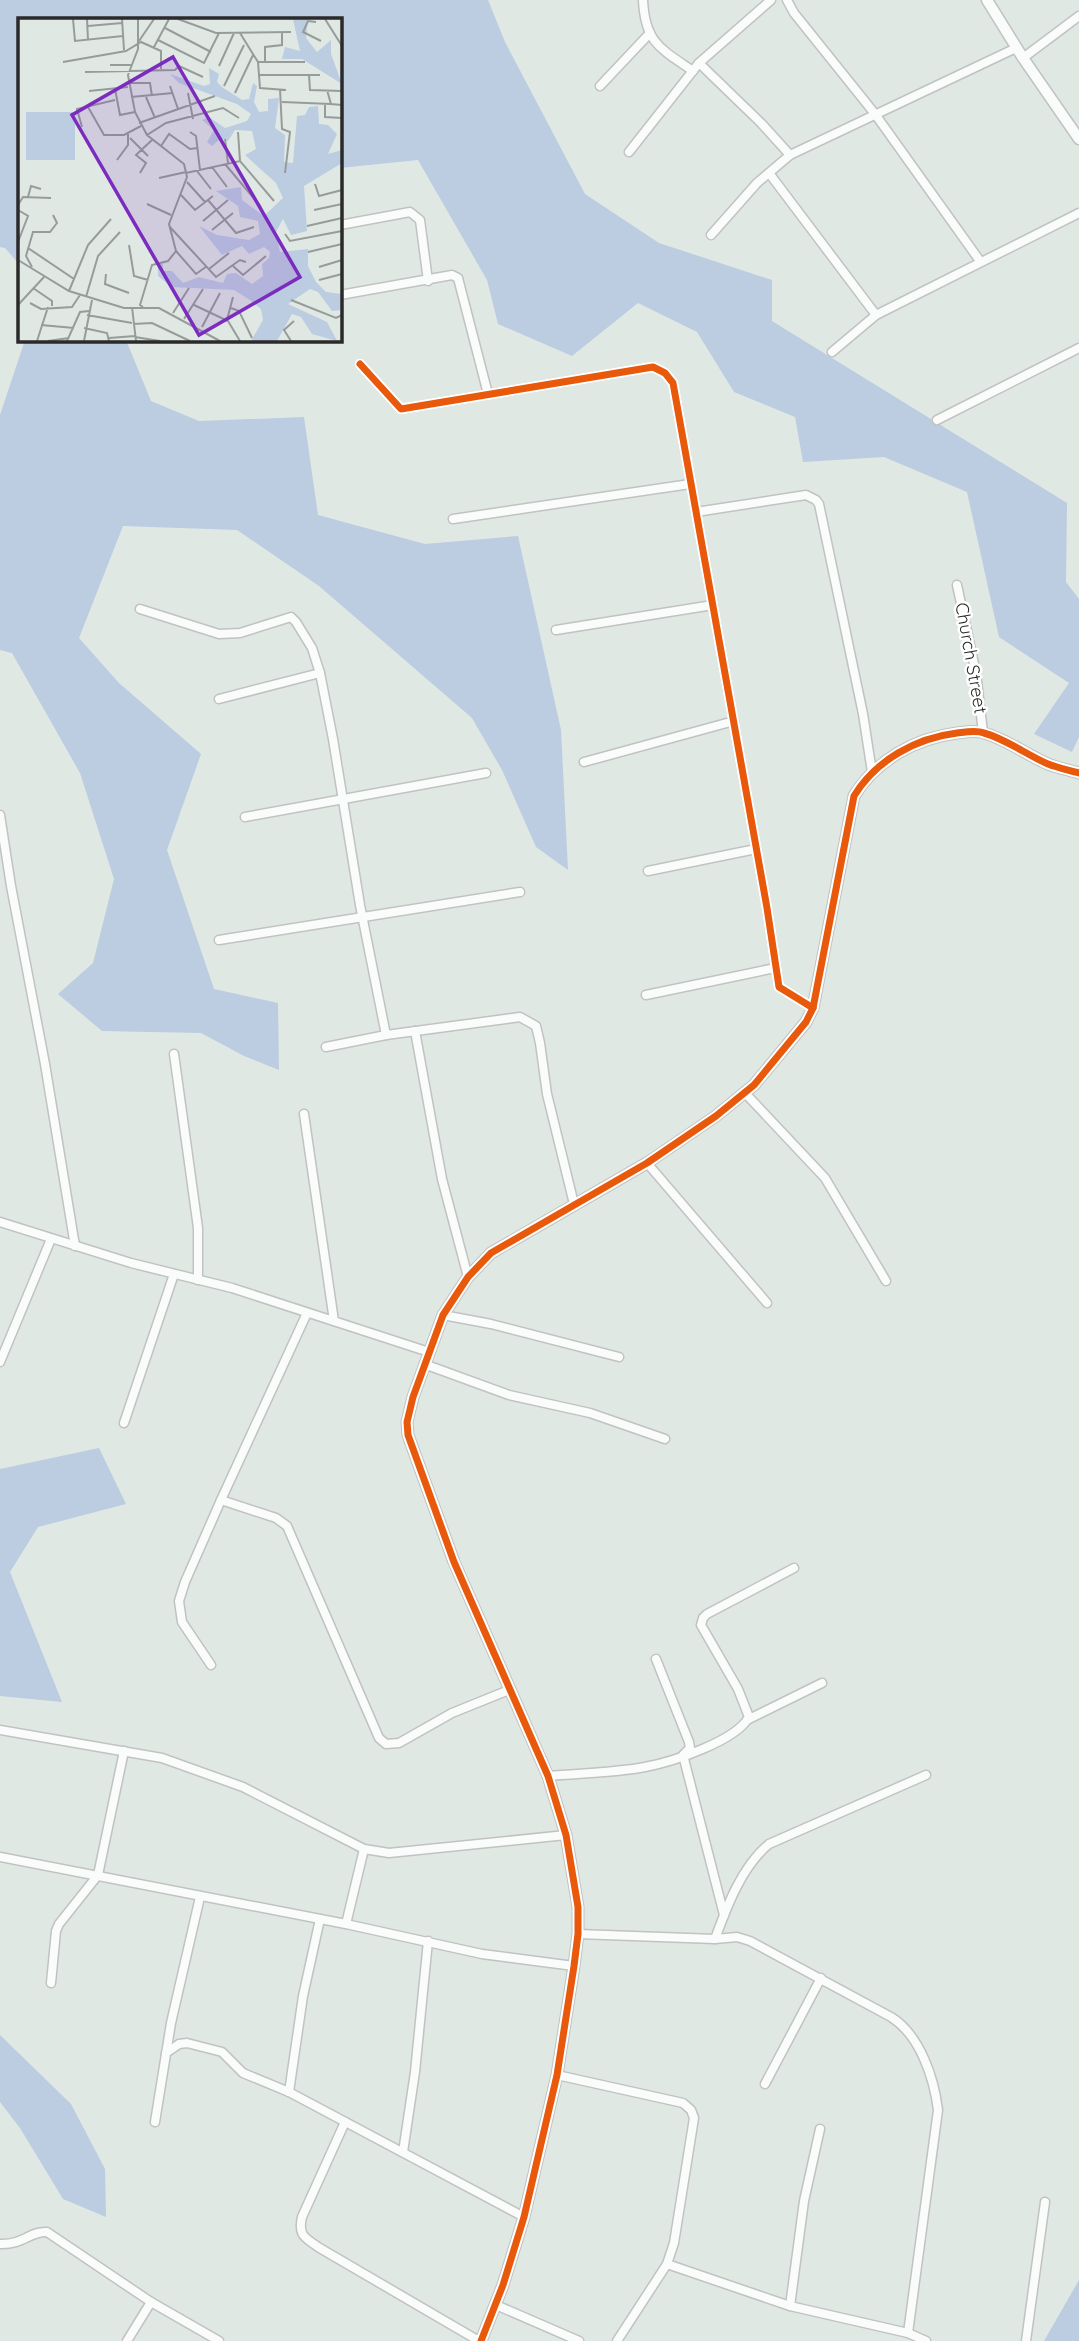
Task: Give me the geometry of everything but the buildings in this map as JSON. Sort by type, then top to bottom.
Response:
[{"type":"street","points":[[643,0],[653,42],[693,71]]},
{"type":"street","points":[[629,152],[699,63],[771,0]]},
{"type":"street","points":[[787,0],[794,13],[875,114],[980,261]]},
{"type":"street","points":[[987,0],[1019,53],[1079,139]]},
{"type":"street","points":[[711,235],[757,183],[790,155],[875,114],[1019,53],[1079,16]]},
{"type":"street","points":[[600,86],[649,33]]},
{"type":"street","points":[[699,63],[790,155]]},
{"type":"street","points":[[769,173],[876,315]]},
{"type":"street","points":[[341,225],[410,212],[415,215],[420,220],[428,281]]},
{"type":"street","points":[[832,352],[876,315],[1079,213]]},
{"type":"street","points":[[341,295],[452,275],[458,278],[488,394]]},
{"type":"street","points":[[937,419],[1079,348]]},
{"type":"street","points":[[360,364],[401,409],[653,367],[665,373],[673,383],[757,849],[779,987],[813,1008]]},
{"type":"street","points":[[453,519],[690,484]]},
{"type":"street","points":[[696,512],[806,495],[819,504],[863,715],[872,772]]},
{"type":"street","name":"Church Street","points":[[957,585],[976,673],[983,732]]},
{"type":"street","points":[[556,629],[713,605]]},
{"type":"street","points":[[140,609],[219,634],[240,633],[291,617],[312,648],[320,673],[386,1035]]},
{"type":"street","points":[[219,699],[320,673]]},
{"type":"street","points":[[584,762],[734,721]]},
{"type":"street","points":[[345,2122],[302,2217],[300,2227],[303,2236],[480,2341],[496,2305],[524,2217],[557,2075],[578,1934],[578,1906],[566,1835],[548,1776],[454,1562],[408,1435],[407,1422],[413,1397],[443,1315],[468,1277],[491,1253],[647,1163],[716,1116],[745,1093],[806,1022],[813,1008],[854,796],[872,772],[901,751],[930,739],[949,734],[983,732],[1049,765],[1079,773]]},
{"type":"street","points":[[245,817],[486,773]]},
{"type":"street","points":[[0,815],[75,1246]]},
{"type":"street","points":[[648,871],[757,849]]},
{"type":"street","points":[[219,940],[520,892]]},
{"type":"street","points":[[646,995],[775,968]]},
{"type":"street","points":[[327,1047],[386,1035],[520,1017],[536,1026],[547,1094],[574,1204]]},
{"type":"street","points":[[415,1031],[442,1179],[468,1277]]},
{"type":"street","points":[[174,1054],[198,1228],[198,1280]]},
{"type":"street","points":[[745,1093],[825,1178],[886,1281]]},
{"type":"street","points":[[304,1114],[334,1321]]},
{"type":"street","points":[[647,1163],[767,1303]]},
{"type":"street","points":[[0,1222],[334,1321],[429,1352]]},
{"type":"street","points":[[0,1362],[51,1239]]},
{"type":"street","points":[[124,1423],[174,1274]]},
{"type":"street","points":[[211,1665],[182,1622],[179,1601],[221,1500],[307,1313]]},
{"type":"street","points":[[443,1315],[491,1324],[619,1357]]},
{"type":"street","points":[[424,1364],[509,1395],[590,1413],[665,1439]]},
{"type":"street","points":[[221,1500],[276,1518],[287,1526],[379,1738],[386,1744],[399,1742],[452,1713],[509,1689]]},
{"type":"street","points":[[548,1776],[646,1767],[716,1744],[745,1725],[749,1717],[738,1689],[701,1625],[702,1618],[794,1568]]},
{"type":"street","points":[[656,1659],[689,1742],[690,1748],[683,1755]]},
{"type":"street","points":[[747,1720],[822,1683]]},
{"type":"street","points":[[0,1730],[162,1758],[243,1787],[364,1849],[389,1853],[566,1835]]},
{"type":"street","points":[[51,1983],[59,1924],[98,1875],[124,1751]]},
{"type":"street","points":[[683,1755],[724,1915]]},
{"type":"street","points":[[715,1939],[747,1869],[758,1853],[769,1844],[926,1775]]},
{"type":"street","points":[[346,1924],[364,1849]]},
{"type":"street","points":[[0,1857],[346,1924],[482,1954],[574,1966]]},
{"type":"street","points":[[155,2122],[166,2053],[200,1897]]},
{"type":"street","points":[[289,2092],[303,1996],[320,1919]]},
{"type":"street","points":[[578,1934],[715,1939],[737,1937],[750,1941],[821,1978],[902,2024],[916,2045],[935,2088],[938,2110],[908,2333]]},
{"type":"street","points":[[403,2152],[415,2072],[428,1941]]},
{"type":"street","points":[[765,2084],[821,1978]]},
{"type":"street","points":[[166,2053],[178,2044],[187,2043],[222,2052],[243,2073],[289,2092],[524,2217]]},
{"type":"street","points":[[557,2075],[683,2103],[691,2110],[694,2118],[674,2242],[667,2264],[617,2341]]},
{"type":"street","points":[[790,2306],[804,2201],[820,2129]]},
{"type":"street","points":[[1026,2341],[1045,2202]]},
{"type":"street","points":[[0,2244],[14,2244],[38,2233],[47,2232],[151,2302],[219,2341]]},
{"type":"street","points":[[667,2264],[790,2306],[908,2333],[926,2341]]},
{"type":"street","points":[[127,2341],[151,2302]]},
{"type":"street","points":[[496,2305],[579,2341]]},
{"type":"shaded area","points":[[0,0],[488,0],[505,42],[585,194],[659,243],[772,280],[772,321],[1067,503],[1066,582],[1079,599],[1079,737],[1072,752],[1034,734],[1069,683],[999,637],[967,492],[884,457],[803,462],[795,417],[734,392],[697,332],[638,303],[572,356],[498,324],[487,280],[418,160],[341,168],[341,18],[18,18],[18,263],[5,248],[0,247]]},
{"type":"shaded area","points":[[25,341],[126,341],[151,401],[199,421],[304,417],[318,515],[425,544],[518,536],[561,730],[568,870],[536,847],[502,770],[472,718],[319,586],[237,530],[123,526],[79,638],[119,683],[201,754],[167,850],[214,989],[278,1003],[279,1070],[244,1056],[201,1033],[102,1031],[58,994],[93,963],[114,879],[80,773],[12,653],[0,650],[0,415]]},
{"type":"shaded area","points":[[99,1448],[126,1504],[38,1527],[10,1572],[62,1702],[0,1696],[0,1469]]},
{"type":"shaded area","points":[[0,2035],[71,2104],[105,2169],[106,2217],[63,2199],[20,2128],[0,2102]]},
{"type":"shaded area","points":[[1079,2280],[1079,2341],[1044,2341]]},
{"type":"cycle path","points":[[360,364],[401,409],[653,367],[665,373],[673,383],[779,987],[813,1008]]},
{"type":"cycle path","points":[[481,2341],[503,2285],[524,2217],[557,2075],[574,1966],[578,1907],[566,1835],[548,1776],[454,1562],[408,1435],[407,1422],[413,1397],[443,1315],[468,1277],[491,1253],[647,1163],[716,1116],[754,1085],[806,1022],[813,1008],[854,796],[863,783],[885,762],[927,740],[957,733],[978,732],[1000,739],[1048,764],[1079,773]]}]
